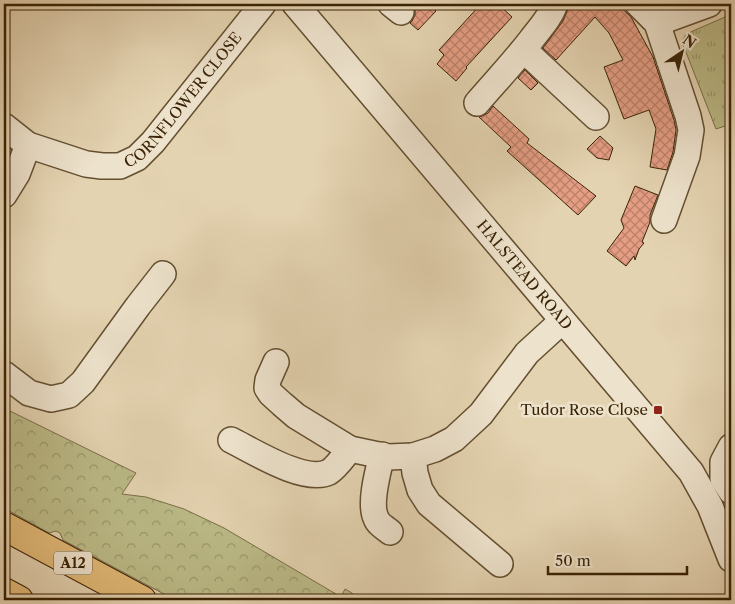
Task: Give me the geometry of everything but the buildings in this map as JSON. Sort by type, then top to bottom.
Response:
[{"type":"highway","name":"A12","points":[[4,526],[142,600]]},
{"type":"highway","points":[[4,592],[19,600]]},
{"type":"street","name":"CORNFLOWER CLOSE","points":[[4,126],[28,145],[86,164],[120,166],[137,158],[154,142],[263,4]]},
{"type":"street","name":"HALSTEAD ROAD","points":[[295,4],[691,472],[710,506],[731,559]]},
{"type":"street","points":[[476,103],[524,50],[543,25],[555,4]]},
{"type":"street","points":[[638,4],[657,23],[691,130],[687,156],[664,220]]},
{"type":"street","points":[[657,23],[709,4]]},
{"type":"street","points":[[524,50],[596,117]]},
{"type":"street","points":[[4,195],[17,174],[28,145]]},
{"type":"street","points":[[4,374],[29,393],[51,398],[69,394],[83,382],[163,274]]},
{"type":"street","points":[[276,362],[268,380],[267,388],[271,394],[296,416],[350,449],[388,457],[412,456],[435,449],[454,439],[480,414],[528,353],[562,321]]},
{"type":"street","points":[[231,440],[289,469],[306,474],[329,472],[350,449]]},
{"type":"street","points":[[731,447],[723,462],[723,479],[731,492]]},
{"type":"street","points":[[382,455],[377,475],[374,512],[376,521],[390,532]]},
{"type":"street","points":[[412,456],[420,490],[429,504],[500,564]]},
{"type":"green space","points":[[725,17],[731,36],[731,124],[716,129],[682,42],[686,34]]},
{"type":"green space","points":[[4,140],[11,149],[12,156],[4,174]]},
{"type":"green space","points":[[4,409],[136,473],[122,494],[146,497],[184,509],[224,528],[341,597],[345,589],[358,600],[175,600],[63,540],[60,533],[56,531],[49,533],[4,508]]},
{"type":"place","name":"Tudor Rose Close","points":[[658,410]]}]
